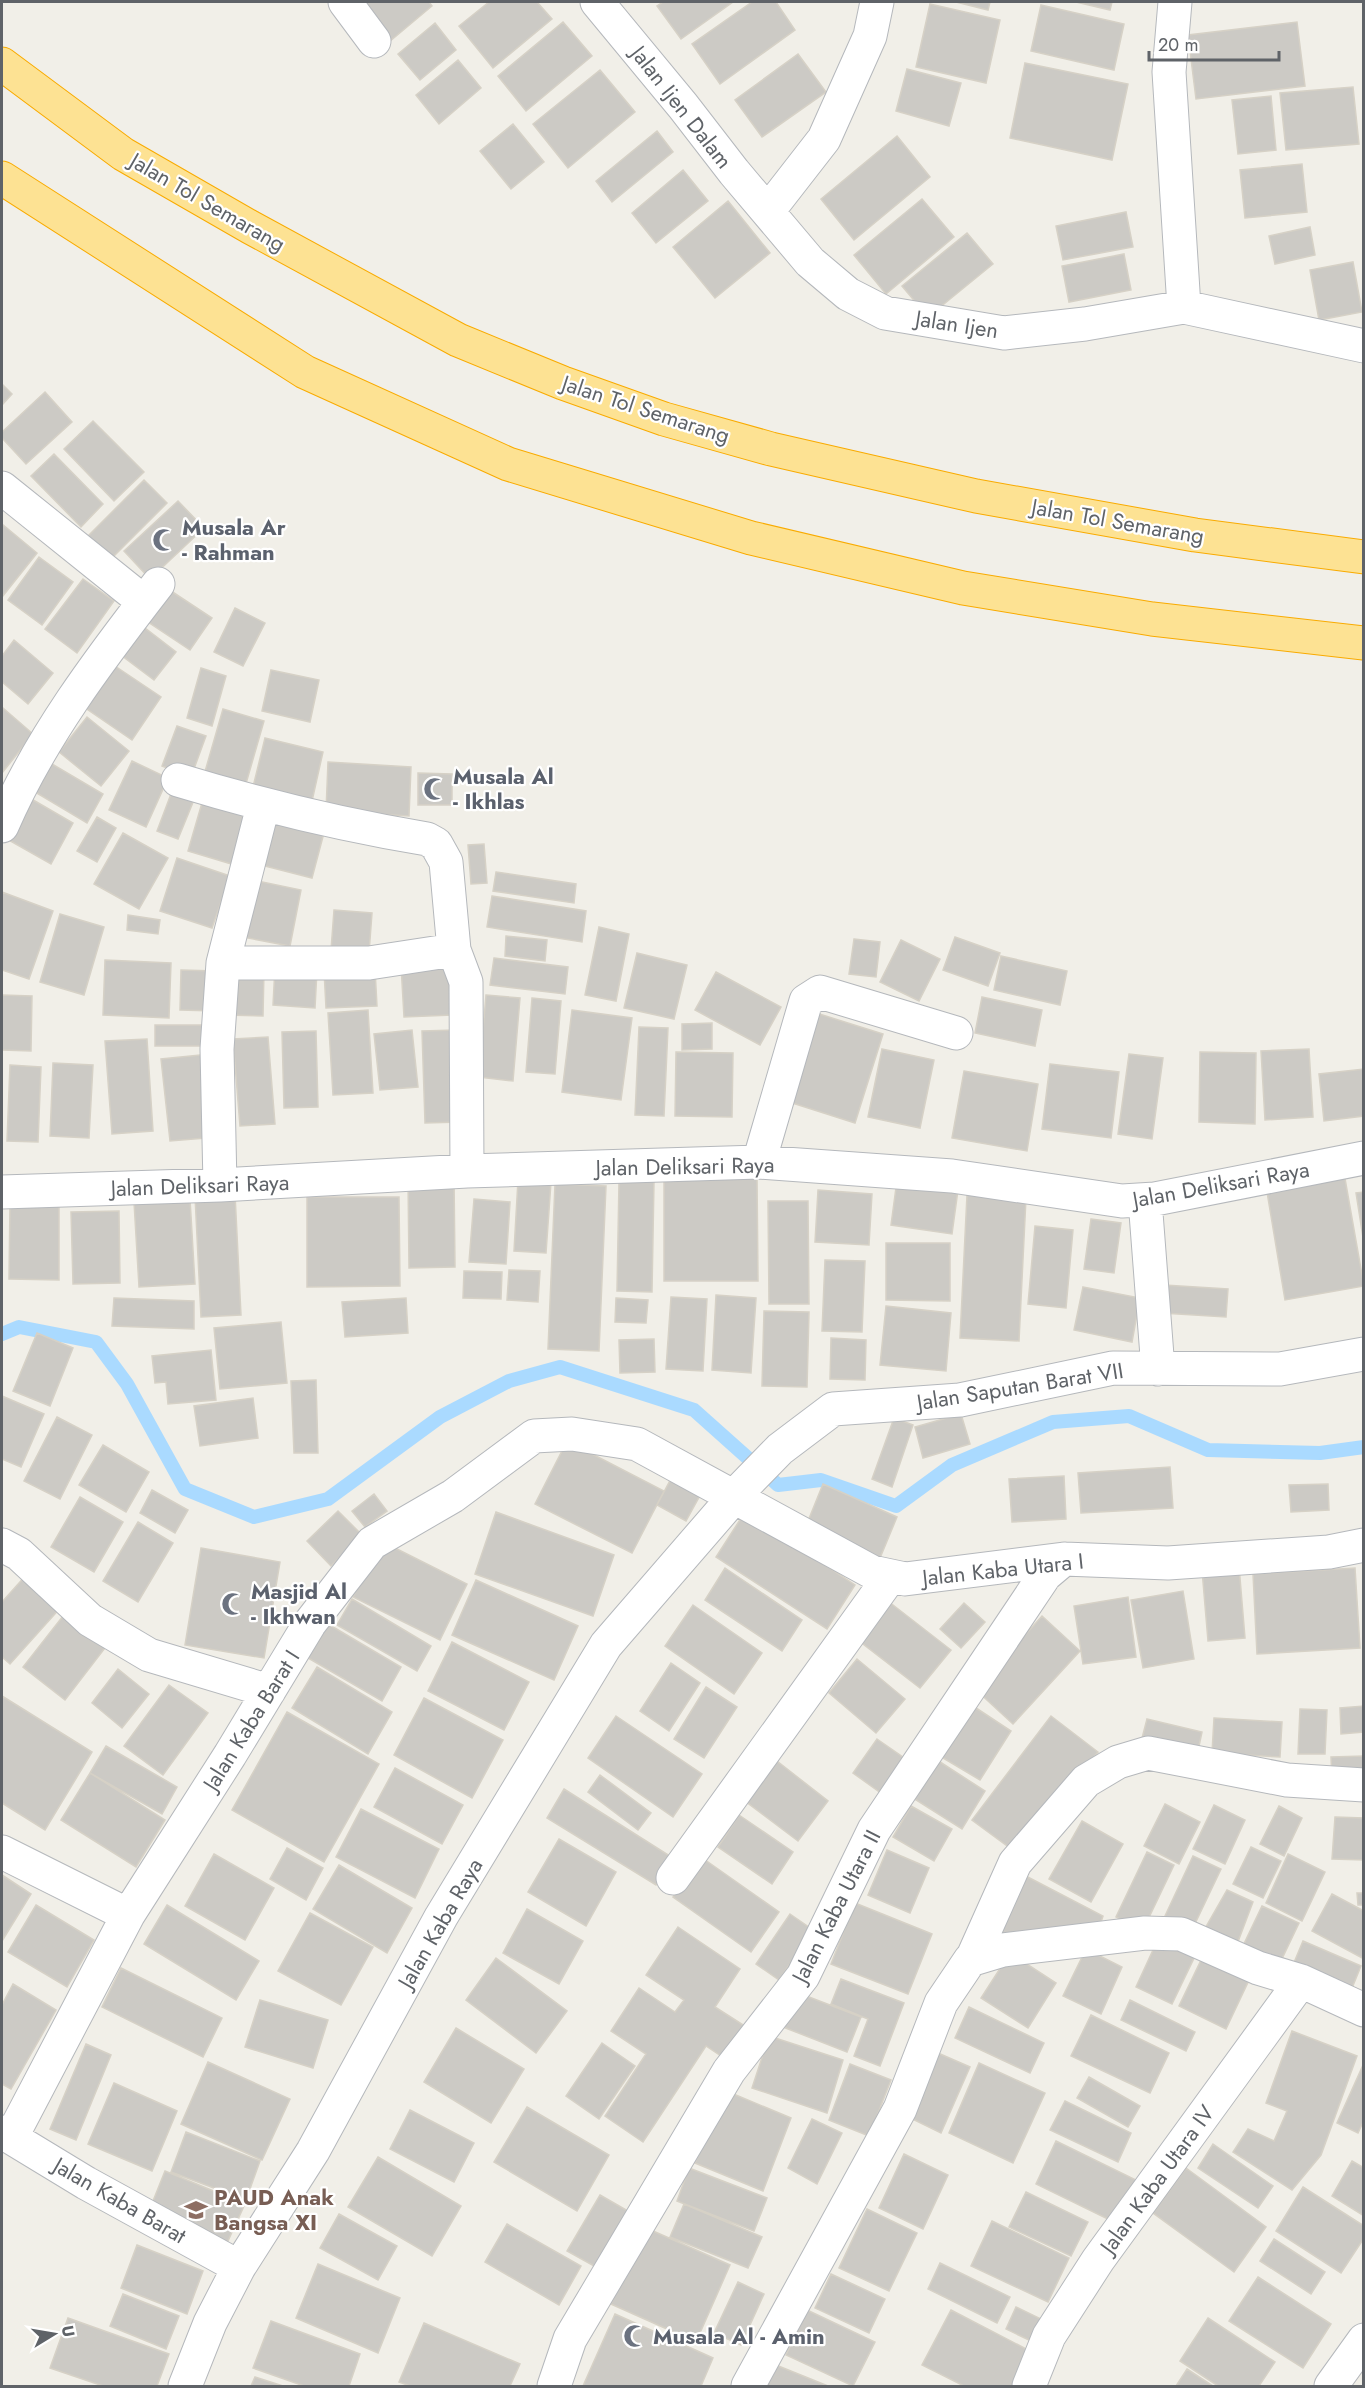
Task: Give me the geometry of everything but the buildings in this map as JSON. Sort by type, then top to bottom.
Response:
[{"type":"highway","name":"Jalan Tol Semarang","points":[[2,64],[123,154],[250,227],[458,340],[563,383],[664,419],[771,449],[976,496],[1195,535],[1364,557]]},
{"type":"highway","points":[[2,178],[305,372],[508,464],[751,538],[963,588],[1152,619],[1364,644]]},
{"type":"street","points":[[345,2],[374,41]]},
{"type":"street","name":"Jalan Ijen Dalam","points":[[597,2],[768,211]]},
{"type":"street","points":[[768,211],[824,139],[870,36],[877,2]]},
{"type":"street","points":[[1175,2],[1169,72],[1184,307]]},
{"type":"street","name":"Jalan Ijen","points":[[768,211],[810,262],[848,294],[885,313],[1004,333],[1085,324],[1184,307],[1364,346]]},
{"type":"street","points":[[2,488],[151,593],[97,663],[24,775],[4,813]]},
{"type":"street","points":[[178,780],[263,806],[351,827],[427,839],[436,844],[446,862],[454,950],[466,982],[467,1171]]},
{"type":"street","points":[[220,1185],[218,1049],[223,963],[263,806]]},
{"type":"street","points":[[223,963],[369,963],[454,950]]},
{"type":"street","points":[[759,1162],[806,1001],[814,993],[820,992],[956,1033]]},
{"type":"street","name":"Jalan Deliksari Raya","points":[[2,1192],[220,1185],[467,1171],[759,1162],[952,1176],[1122,1201],[1145,1200],[1364,1158]]},
{"type":"street","points":[[1145,1200],[1158,1369]]},
{"type":"street","name":"Jalan Saputan Barat VII","points":[[737,1493],[780,1449],[833,1409],[960,1400],[1113,1368],[1280,1370],[1364,1353]]},
{"type":"street","name":"Jalan Kaba Barat I","points":[[7,2134],[128,1914],[310,1623],[372,1543],[453,1496],[534,1436],[572,1434],[637,1444],[737,1493]]},
{"type":"street","name":"Jalan Kaba Utara I","points":[[737,1493],[872,1572],[889,1578],[905,1579],[1064,1559],[1168,1563],[1329,1552],[1364,1545]]},
{"type":"street","name":"Jalan Kaba Raya","points":[[185,2386],[210,2323],[239,2267],[313,2151],[441,1917],[606,1645],[737,1493]]},
{"type":"street","points":[[2,1545],[19,1554],[90,1620],[148,1656],[269,1691]]},
{"type":"street","name":"Jalan Kaba Utara II","points":[[554,2386],[570,2339],[729,2071],[803,1976],[874,1830],[1045,1575],[1064,1559]]},
{"type":"street","points":[[674,1878],[889,1578]]},
{"type":"street","points":[[748,2386],[900,2109],[941,2003],[972,1959],[1016,1863],[1086,1781],[1118,1762],[1148,1753],[1287,1780],[1364,1785]]},
{"type":"street","points":[[2,1852],[128,1914]]},
{"type":"street","points":[[972,1959],[1003,1950],[1108,1937],[1145,1933],[1181,1934],[1258,1968],[1301,1981],[1364,2010]]},
{"type":"street","name":"Jalan Kaba Utara IV","points":[[1029,2386],[1049,2336],[1098,2260],[1301,1981]]},
{"type":"street","name":"Jalan Kaba Barat","points":[[7,2134],[86,2183],[239,2267]]},
{"type":"street","points":[[1331,2386],[1364,2340]]},
{"type":"waterway","points":[[2,1334],[19,1327],[96,1342],[127,1384],[185,1489],[254,1517],[328,1499],[440,1417],[509,1381],[560,1367],[694,1410],[778,1485],[821,1480],[896,1506],[952,1465],[1053,1422],[1129,1416],[1208,1450],[1320,1453],[1364,1447]]},
{"type":"place","name":"Musala Ar - Rahman","points":[[164,540]]},
{"type":"place","name":"Musala Al - Ikhlas","points":[[435,789]]},
{"type":"place","name":"Masjid Al - Ikhwan","points":[[233,1604]]},
{"type":"place","name":"PAUD Anak Bangsa XI","points":[[196,2210]]},
{"type":"place","name":"Musala Al - Amin","points":[[635,2336]]}]
